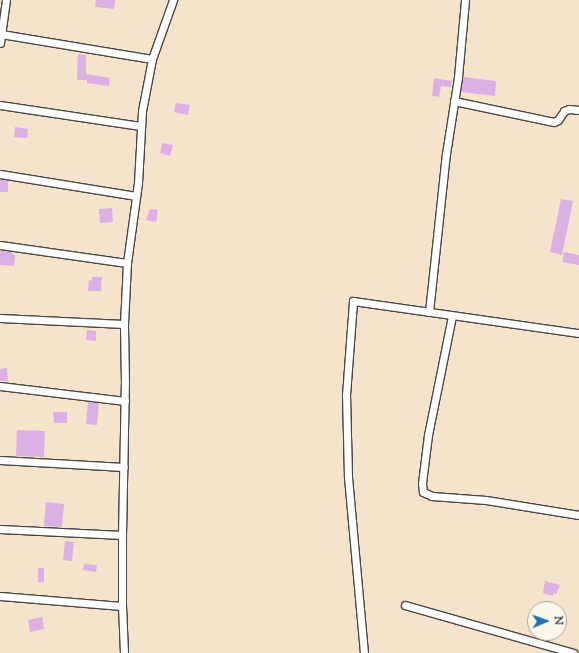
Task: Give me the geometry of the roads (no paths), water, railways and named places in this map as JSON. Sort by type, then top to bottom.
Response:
[{"type":"street","points":[[0,43],[6,0]]},
{"type":"street","points":[[124,653],[122,606],[122,535],[125,401],[124,324],[127,263],[136,196],[140,126],[152,59],[173,0]]},
{"type":"street","points":[[429,312],[465,0]]},
{"type":"street","points":[[1,34],[152,59]]},
{"type":"street","points":[[454,101],[554,122],[558,120],[564,111],[569,109],[579,110]]},
{"type":"street","points":[[0,104],[140,126]]},
{"type":"street","points":[[0,174],[136,196]]},
{"type":"street","points":[[0,245],[127,263]]},
{"type":"street","points":[[364,653],[348,476],[346,395],[353,302],[356,301],[452,316],[579,333]]},
{"type":"street","points":[[452,316],[428,435],[422,483],[423,492],[432,496],[486,500],[579,515]]},
{"type":"street","points":[[0,318],[124,324]]},
{"type":"street","points":[[0,386],[125,401]]},
{"type":"street","points":[[0,460],[124,467]]},
{"type":"street","points":[[0,529],[122,535]]},
{"type":"street","points":[[0,596],[122,606]]},
{"type":"street","points":[[405,605],[573,653]]}]
